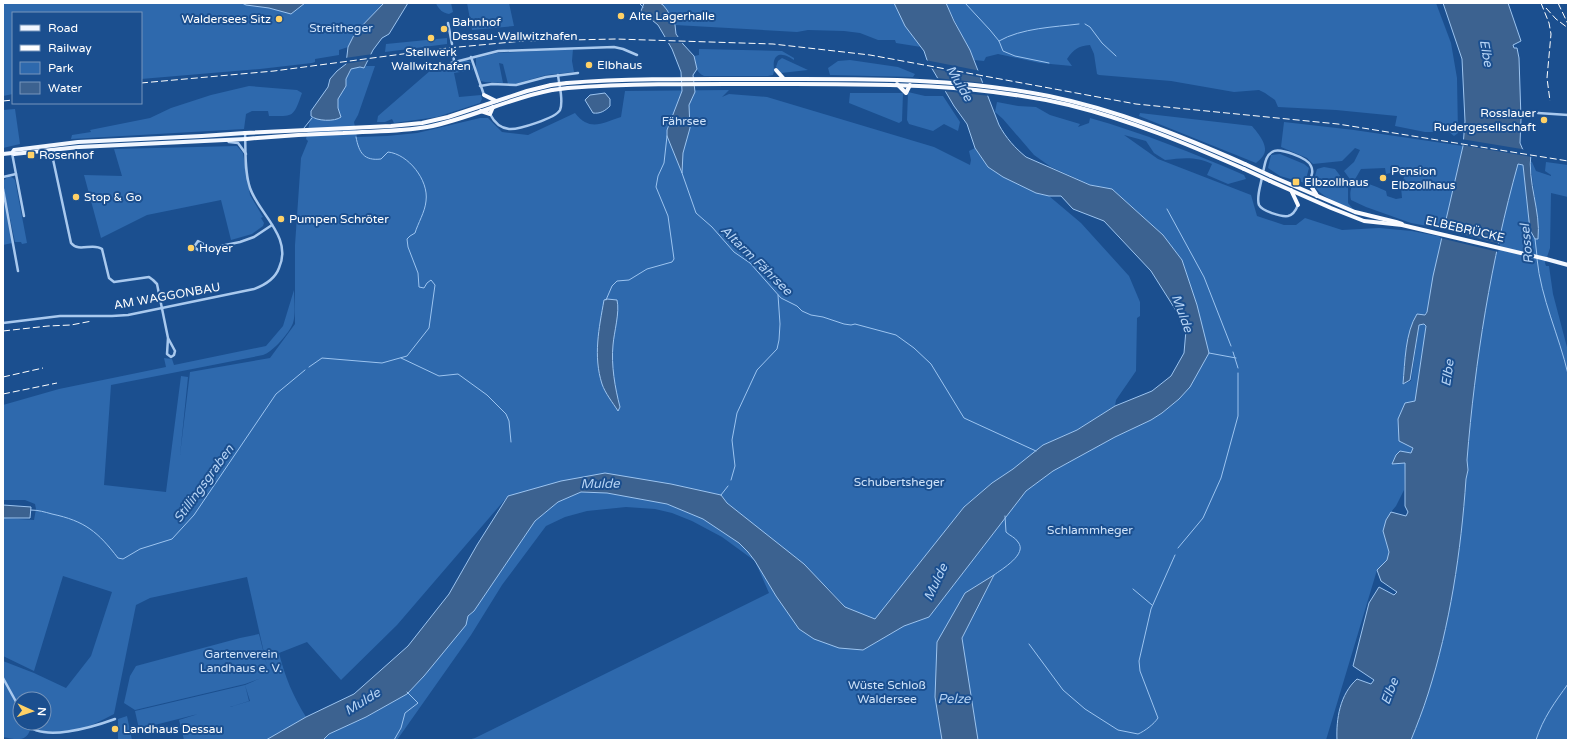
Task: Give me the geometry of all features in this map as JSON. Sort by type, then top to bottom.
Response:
[{"type":"highway","points":[[773,79],[776,70],[784,79]]},
{"type":"highway","points":[[568,86],[622,86],[702,79],[784,79],[848,84],[910,84],[996,92],[1046,100],[1089,111],[1162,134],[1364,221],[1402,225]]},
{"type":"highway","points":[[246,133],[299,129],[391,126],[422,123],[448,117],[527,91],[588,82],[622,81],[702,84],[848,79],[927,80],[993,87],[1049,96],[1090,106],[1163,129],[1302,190],[1360,213],[1396,222],[1402,225]]},
{"type":"highway","points":[[897,84],[906,93],[910,84]]},
{"type":"highway","points":[[246,139],[299,134],[389,131],[427,127],[552,88]]},
{"type":"highway","points":[[484,105],[484,95],[496,101]]},
{"type":"highway","points":[[480,111],[490,114],[493,107]]},
{"type":"highway","points":[[1302,190],[1309,182],[1317,196]]},
{"type":"highway","points":[[1291,190],[1298,205]]},
{"type":"highway","points":[[1298,205],[1304,196]]},
{"type":"highway","name":"ELBEBRÜCKE","points":[[1402,225],[1546,259]]},
{"type":"main road","points":[[12,153],[14,150],[58,144],[246,133]]},
{"type":"main road","points":[[3,154],[51,149],[246,139]]},
{"type":"main road","points":[[1546,259],[1568,265]]},
{"type":"street","points":[[448,23],[452,44]]},
{"type":"street","points":[[452,49],[452,62],[498,51],[606,47],[623,48],[637,55]]},
{"type":"street","points":[[471,57],[484,95]]},
{"type":"street","points":[[480,86],[488,84],[516,85],[578,73]]},
{"type":"street","points":[[490,114],[498,124],[508,129],[519,128],[553,117],[560,111],[562,104],[558,76]]},
{"type":"street","points":[[1538,113],[1568,115]]},
{"type":"street","name":"AM WAGGONBAU","points":[[3,323],[65,316],[117,316],[254,289],[270,281],[279,269],[282,256],[280,239],[257,204],[250,187],[247,172],[246,133]]},
{"type":"street","points":[[227,140],[238,144],[246,154]]},
{"type":"street","points":[[51,149],[71,243],[78,247],[100,247],[109,278],[114,282],[149,277],[153,280],[156,284],[162,308],[168,338],[167,354],[170,357],[174,355],[175,352],[168,338]]},
{"type":"street","points":[[1298,205],[1293,213],[1286,216],[1269,211],[1260,206],[1259,195],[1268,156],[1272,152],[1280,150],[1308,161],[1312,170],[1309,182]]},
{"type":"street","points":[[12,153],[24,216]]},
{"type":"street","points":[[3,177],[16,174]]},
{"type":"street","points":[[3,189],[18,271]]},
{"type":"street","points":[[211,248],[200,241],[196,243],[194,247],[198,250],[211,248],[250,239],[272,225]]},
{"type":"street","points":[[3,678],[12,694]]},
{"type":"street","points":[[68,736],[115,720]]},
{"type":"street","points":[[32,731],[45,736]]},
{"type":"green space","name":"Streitheger","points":[[3,3],[384,3],[355,33],[348,47],[339,50],[339,55],[315,59],[315,62],[312,63],[142,79],[142,12],[12,12],[12,94],[3,96]]},
{"type":"green space","points":[[436,3],[451,3],[453,12],[449,14],[445,13],[439,9]]},
{"type":"green space","points":[[467,3],[509,3],[514,26],[472,30]]},
{"type":"green space","points":[[660,3],[894,3],[905,26],[921,47],[896,43],[895,40],[878,40],[860,33],[844,31],[808,30],[797,32],[675,25],[667,10]]},
{"type":"green space","points":[[946,3],[1436,3],[1451,43],[1457,78],[1458,133],[1454,136],[1435,120],[1436,132],[1425,132],[1395,126],[1397,116],[1336,110],[1278,107],[1275,100],[1259,90],[1234,92],[1171,81],[1099,75],[1097,74],[1094,54],[1090,45],[1079,47],[1072,53],[1067,59],[1072,66],[1040,63],[998,54],[986,57],[984,61],[974,60]]},
{"type":"green space","points":[[447,38],[447,44],[385,52],[386,44]]},
{"type":"green space","points":[[573,49],[572,61],[574,72],[546,75],[515,84],[508,84],[503,64],[499,63],[503,83],[481,81],[476,69],[476,58],[497,53]]},
{"type":"green space","points":[[699,49],[782,51],[794,58],[794,60],[783,55],[778,56],[774,61],[773,75],[768,76],[704,76],[699,73],[696,68],[694,56],[699,55]]},
{"type":"green space","points":[[782,58],[808,70],[781,73],[776,67],[778,61]]},
{"type":"green space","points":[[466,60],[471,62],[473,70],[454,73],[459,97],[481,95],[482,99],[480,103],[437,117],[394,123],[392,119],[385,122],[377,122],[378,116],[431,70],[437,72],[452,64]]},
{"type":"green space","points":[[850,60],[898,67],[915,74],[913,77],[830,75],[828,68],[838,61]]},
{"type":"green space","points":[[375,66],[358,115],[354,122],[357,137],[417,133],[480,118],[488,118],[502,132],[528,135],[575,113],[581,119],[591,124],[602,123],[621,117],[625,91],[729,90],[722,97],[729,94],[767,97],[934,147],[970,165],[971,160],[969,151],[975,148],[988,167],[1003,177],[1036,193],[1049,196],[1081,223],[1129,276],[1140,302],[1140,316],[1137,318],[1136,371],[1116,400],[1115,406],[1077,430],[1043,445],[1013,469],[992,483],[964,507],[875,620],[845,607],[829,589],[727,503],[721,495],[671,484],[508,496],[397,625],[341,680],[307,642],[279,653],[290,686],[306,717],[266,740],[184,740],[179,720],[198,714],[139,729],[135,711],[245,685],[261,678],[245,684],[135,710],[124,703],[130,676],[136,666],[259,634],[267,666],[247,577],[150,598],[136,605],[114,714],[93,725],[74,731],[54,734],[42,733],[34,731],[52,731],[52,691],[12,691],[12,731],[30,731],[26,737],[19,739],[3,737],[3,661],[66,688],[91,656],[112,592],[63,576],[34,671],[3,656],[3,518],[34,520],[36,509],[35,504],[25,500],[3,500],[3,405],[59,389],[166,367],[164,358],[172,359],[174,365],[266,346],[283,326],[294,290],[295,311],[295,245],[301,158],[308,141],[306,139],[311,116],[314,119],[338,119],[338,99],[346,86],[346,79],[351,69]],"holes":[[[295,311],[295,324],[270,358],[190,372],[180,455],[188,377],[181,376],[166,492],[104,485],[111,385],[263,355],[281,341],[293,323]],[[245,685],[250,701],[230,707],[249,701]]]},
{"type":"green space","points":[[249,86],[297,90],[302,93],[297,107],[292,114],[283,116],[269,116],[268,111],[252,111],[246,114],[244,129],[71,139],[72,135],[150,118],[171,108],[211,95]]},
{"type":"green space","points":[[908,92],[925,96],[943,96],[960,122],[958,131],[944,124],[933,131],[909,124],[907,120]]},
{"type":"green space","points":[[850,93],[903,93],[902,121],[899,123],[849,103]]},
{"type":"green space","points":[[997,102],[1018,106],[1036,107],[1050,115],[1080,124],[1078,127],[1089,123],[1090,118],[1168,144],[1244,175],[1246,179],[1228,184],[1207,175],[1212,164],[1206,161],[1183,158],[1165,160],[1154,153],[1146,141],[1124,135],[1158,159],[1251,195],[1257,216],[1284,225],[1296,225],[1305,218],[1342,230],[1379,228],[1412,231],[1442,237],[1427,312],[1423,315],[1408,343],[1403,384],[1411,381],[1419,325],[1424,324],[1426,326],[1415,401],[1413,447],[1411,453],[1400,451],[1392,463],[1405,463],[1404,490],[1396,506],[1391,512],[1383,531],[1389,552],[1387,560],[1377,570],[1326,740],[978,740],[962,638],[994,576],[965,593],[935,697],[942,740],[468,740],[475,738],[769,593],[755,561],[776,596],[863,650],[904,626],[929,617],[1026,491],[1053,471],[1162,413],[1179,399],[1209,353],[1182,260],[1163,235],[1112,189],[1091,185],[1051,167],[1034,155],[1003,119],[995,112]]},
{"type":"green space","points":[[15,109],[20,144],[3,148],[3,110]]},
{"type":"green space","points":[[1140,113],[1252,126],[1264,144],[1265,152],[1256,163],[1139,116]]},
{"type":"green space","points":[[1284,122],[1354,130],[1463,146],[1444,229],[1411,223],[1351,200],[1351,191],[1356,183],[1374,186],[1386,191],[1387,196],[1396,199],[1402,198],[1401,187],[1404,177],[1395,172],[1386,174],[1385,168],[1361,169],[1352,182],[1344,171],[1354,162],[1360,150],[1355,148],[1342,161],[1313,164],[1307,158],[1281,147]]},
{"type":"green space","points":[[237,146],[243,153],[250,195],[263,217],[261,218],[264,223],[263,226],[252,234],[231,240],[221,200],[147,215],[101,238],[84,175],[122,176],[114,149]]},
{"type":"green space","points":[[1280,154],[1304,164],[1309,168],[1305,183],[1280,176],[1268,168],[1271,155]]},
{"type":"green space","points":[[1530,161],[1532,162],[1536,171],[1551,176],[1545,171],[1546,162],[1568,165],[1568,197],[1551,193],[1550,248],[1545,263],[1546,266],[1549,266],[1553,294],[1568,351],[1568,740],[1411,740],[1424,706],[1443,642],[1458,561],[1468,471],[1467,460],[1470,423],[1479,348],[1499,237],[1517,164],[1523,164],[1530,230],[1539,229]]},
{"type":"green space","points":[[1324,167],[1335,169],[1348,186],[1348,203],[1353,209],[1330,199],[1316,188],[1313,183],[1317,169]]},
{"type":"green space","points":[[9,176],[15,180],[27,243],[22,244],[21,242],[15,242],[3,185],[4,180]]},
{"type":"green space","points":[[3,196],[12,243],[3,245]]},
{"type":"green space","points":[[581,492],[607,493],[667,504],[703,519],[739,543],[755,561],[722,537],[692,521],[672,513],[655,509],[626,507],[587,511],[565,517],[546,526],[502,585],[471,635],[397,740],[323,740],[329,734],[366,717],[407,694],[424,676],[468,616],[474,611],[535,521],[558,502]]},
{"type":"green space","points":[[127,716],[132,740],[118,740],[118,719]]},
{"type":"water","points":[[242,3],[305,3],[291,14]]},
{"type":"water","points":[[384,3],[408,3],[389,34],[382,38],[373,50],[364,68],[360,67],[351,69],[346,79],[346,86],[338,99],[338,108],[341,117],[334,120],[321,120],[313,118],[311,116],[311,111],[328,87],[330,79],[346,64],[348,47],[355,33]]},
{"type":"water","name":"Fährsee","points":[[644,3],[660,3],[663,5],[675,25],[676,34],[694,56],[697,69],[693,75],[695,92],[689,105],[690,128],[683,153],[682,173],[667,136],[667,130],[682,91],[681,72],[672,49],[658,25],[641,11]]},
{"type":"water","name":"Mulde","points":[[894,3],[946,3],[970,50],[999,125],[1014,146],[1026,157],[1090,185],[1112,189],[1163,235],[1182,260],[1197,305],[1209,353],[1190,387],[1179,399],[1151,420],[1115,437],[1053,471],[1026,491],[929,617],[904,626],[863,650],[839,648],[814,639],[799,629],[748,552],[739,543],[703,519],[667,504],[607,493],[581,492],[558,502],[535,521],[474,611],[468,616],[466,625],[424,676],[407,694],[366,717],[329,734],[323,740],[266,740],[306,717],[354,694],[408,646],[449,594],[477,545],[508,496],[561,481],[605,473],[671,484],[721,495],[727,503],[804,564],[845,607],[875,619],[964,507],[992,483],[1013,469],[1043,445],[1077,430],[1115,406],[1152,391],[1171,376],[1184,353],[1186,330],[1175,309],[1151,271],[1104,221],[1073,209],[1061,196],[1049,196],[1036,193],[1003,177],[988,167],[975,148],[967,124],[954,106],[927,60],[924,51],[905,26]]},
{"type":"water","name":"Elbe","points":[[1443,3],[1508,3],[1521,41],[1513,45],[1514,48],[1517,48],[1519,58],[1521,119],[1520,143],[1523,150],[1531,153],[1530,164],[1538,218],[1538,239],[1535,239],[1530,230],[1523,165],[1518,164],[1508,200],[1485,311],[1470,423],[1467,460],[1468,470],[1458,561],[1443,642],[1428,694],[1411,740],[1337,740],[1337,724],[1340,707],[1351,685],[1357,679],[1371,684],[1374,680],[1353,666],[1369,603],[1379,587],[1394,595],[1397,592],[1381,581],[1377,570],[1387,560],[1389,552],[1383,531],[1386,520],[1391,512],[1406,516],[1408,512],[1405,506],[1405,463],[1392,464],[1396,455],[1400,451],[1411,453],[1413,448],[1399,441],[1398,419],[1405,403],[1415,401],[1426,326],[1424,324],[1419,325],[1410,380],[1403,384],[1406,348],[1410,330],[1417,314],[1425,315],[1427,312],[1433,276],[1463,146],[1465,121],[1462,59]]},
{"type":"water","points":[[605,93],[610,99],[610,106],[602,112],[593,113],[585,100],[590,95]]},
{"type":"water","points":[[604,300],[617,300],[618,305],[613,360],[614,376],[620,407],[618,411],[603,387],[599,374],[597,352],[599,332]]},
{"type":"water","points":[[3,505],[31,507],[30,518],[3,518]]},
{"type":"water","name":"Pelze","points":[[994,575],[962,638],[978,740],[942,740],[935,697],[937,642],[965,593]]},
{"type":"pier","points":[[663,37],[681,37],[684,43],[666,43]]},
{"type":"pier","points":[[373,54],[370,60],[344,64],[345,58]]},
{"type":"pier","points":[[925,60],[981,71],[983,78],[929,68]]},
{"type":"pier","points":[[936,78],[985,83],[990,96],[943,91]]},
{"type":"pier","points":[[1461,139],[1527,150],[1532,152],[1532,157],[1461,145]]},
{"type":"pier","points":[[1442,229],[1500,244],[1498,252],[1440,238]]},
{"type":"waterway","name":"Altarm Fährsee","points":[[639,3],[643,7]]},
{"type":"waterway","points":[[965,3],[999,41],[1003,51],[1015,56],[1049,63]]},
{"type":"waterway","points":[[999,41],[1017,33],[1049,27],[1079,24]]},
{"type":"waterway","points":[[1085,24],[1090,27],[1102,43],[1116,56]]},
{"type":"waterway","points":[[304,128],[312,118]]},
{"type":"waterway","points":[[606,300],[612,286],[617,281],[629,280],[647,269],[672,262],[674,259],[668,216],[656,187],[658,176],[664,163],[667,136]]},
{"type":"waterway","points":[[309,367],[322,358],[382,363],[407,356],[429,328],[435,285],[431,280],[424,288],[419,287],[418,273],[408,247],[407,239],[415,233],[426,201],[426,193],[421,177],[410,163],[395,154],[388,152],[381,159],[370,159],[366,157],[361,152],[356,137]]},
{"type":"waterway","name":"Altarm Fährsee","points":[[682,173],[696,213],[712,227],[734,252],[750,263],[781,298],[811,315],[823,317],[844,324],[855,324],[896,335],[914,348],[931,364],[964,418],[1036,451]]},
{"type":"waterway","points":[[1167,209],[1204,277],[1231,346]]},
{"type":"waterway","name":"Rossel","points":[[1535,239],[1537,256]]},
{"type":"waterway","name":"Rossel","points":[[1537,259],[1546,303],[1568,374]]},
{"type":"waterway","points":[[731,480],[735,466],[732,440],[737,413],[757,370],[777,349],[780,324],[778,295]]},
{"type":"waterway","points":[[1233,352],[1238,368]]},
{"type":"waterway","points":[[1209,353],[1236,358]]},
{"type":"waterway","points":[[401,358],[439,376],[458,374],[487,395],[506,414],[509,421],[511,442]]},
{"type":"waterway","name":"Stillingsgraben","points":[[31,510],[42,511],[82,524],[97,534],[118,558],[123,559],[140,549],[172,539],[194,515],[276,394],[305,370]]},
{"type":"waterway","points":[[1178,548],[1203,518],[1221,478],[1238,416],[1238,373]]},
{"type":"waterway","points":[[721,495],[728,486]]},
{"type":"waterway","points":[[994,575],[1013,561],[1020,551],[1018,542],[1006,532],[1005,516]]},
{"type":"waterway","points":[[1029,644],[1063,690],[1085,709],[1118,730],[1138,734],[1144,731],[1158,718],[1140,671],[1139,661],[1151,609],[1175,555]]},
{"type":"waterway","points":[[1133,589],[1152,605]]},
{"type":"waterway","points":[[1536,740],[1546,717],[1568,684]]},
{"type":"waterway","points":[[394,740],[401,728],[405,713],[418,703],[407,692]]},
{"type":"railway","points":[[1541,3],[1549,23],[1551,34],[1547,78],[1550,101]]},
{"type":"railway","points":[[1558,3],[1568,24]]},
{"type":"railway","points":[[1546,8],[1556,19],[1568,28]]},
{"type":"railway","points":[[142,83],[274,71],[448,48],[523,41],[616,39],[773,44],[870,55],[1136,104],[1338,124],[1568,161]]},
{"type":"railway","points":[[3,101],[12,100]]},
{"type":"railway","points":[[3,331],[71,325],[92,321]]},
{"type":"railway","points":[[3,377],[43,368]]},
{"type":"railway","points":[[3,394],[57,383]]},
{"type":"place","name":"Alte Lagerhalle","points":[[621,16]]},
{"type":"place","name":"Waldersees Sitz","points":[[279,19]]},
{"type":"place","name":"Bahnhof Dessau-Wallwitzhafen","points":[[444,29]]},
{"type":"place","name":"Stellwerk Wallwitzhafen","points":[[431,38]]},
{"type":"place","name":"Elbhaus","points":[[589,65]]},
{"type":"place","name":"Rosslauer Rudergesellschaft","points":[[1544,120]]},
{"type":"place","name":"Rosenhof","points":[[31,155]]},
{"type":"place","name":"Pension Elbzollhaus","points":[[1383,178]]},
{"type":"place","name":"Elbzollhaus","points":[[1296,182]]},
{"type":"place","name":"Stop & Go","points":[[76,197]]},
{"type":"place","name":"Pumpen Schröter","points":[[281,219]]},
{"type":"place","name":"Hoyer","points":[[191,248]]},
{"type":"place","name":"Landhaus Dessau","points":[[115,729]]},
{"type":"park label","name":"Schubertsheger","points":[[899,482]]},
{"type":"park label","name":"Schlammheger","points":[[1090,530]]},
{"type":"park label","name":"Gartenverein Landhaus e. V.","points":[[241,661]]},
{"type":"park label","name":"Wüste Schloß Waldersee","points":[[887,692]]}]
